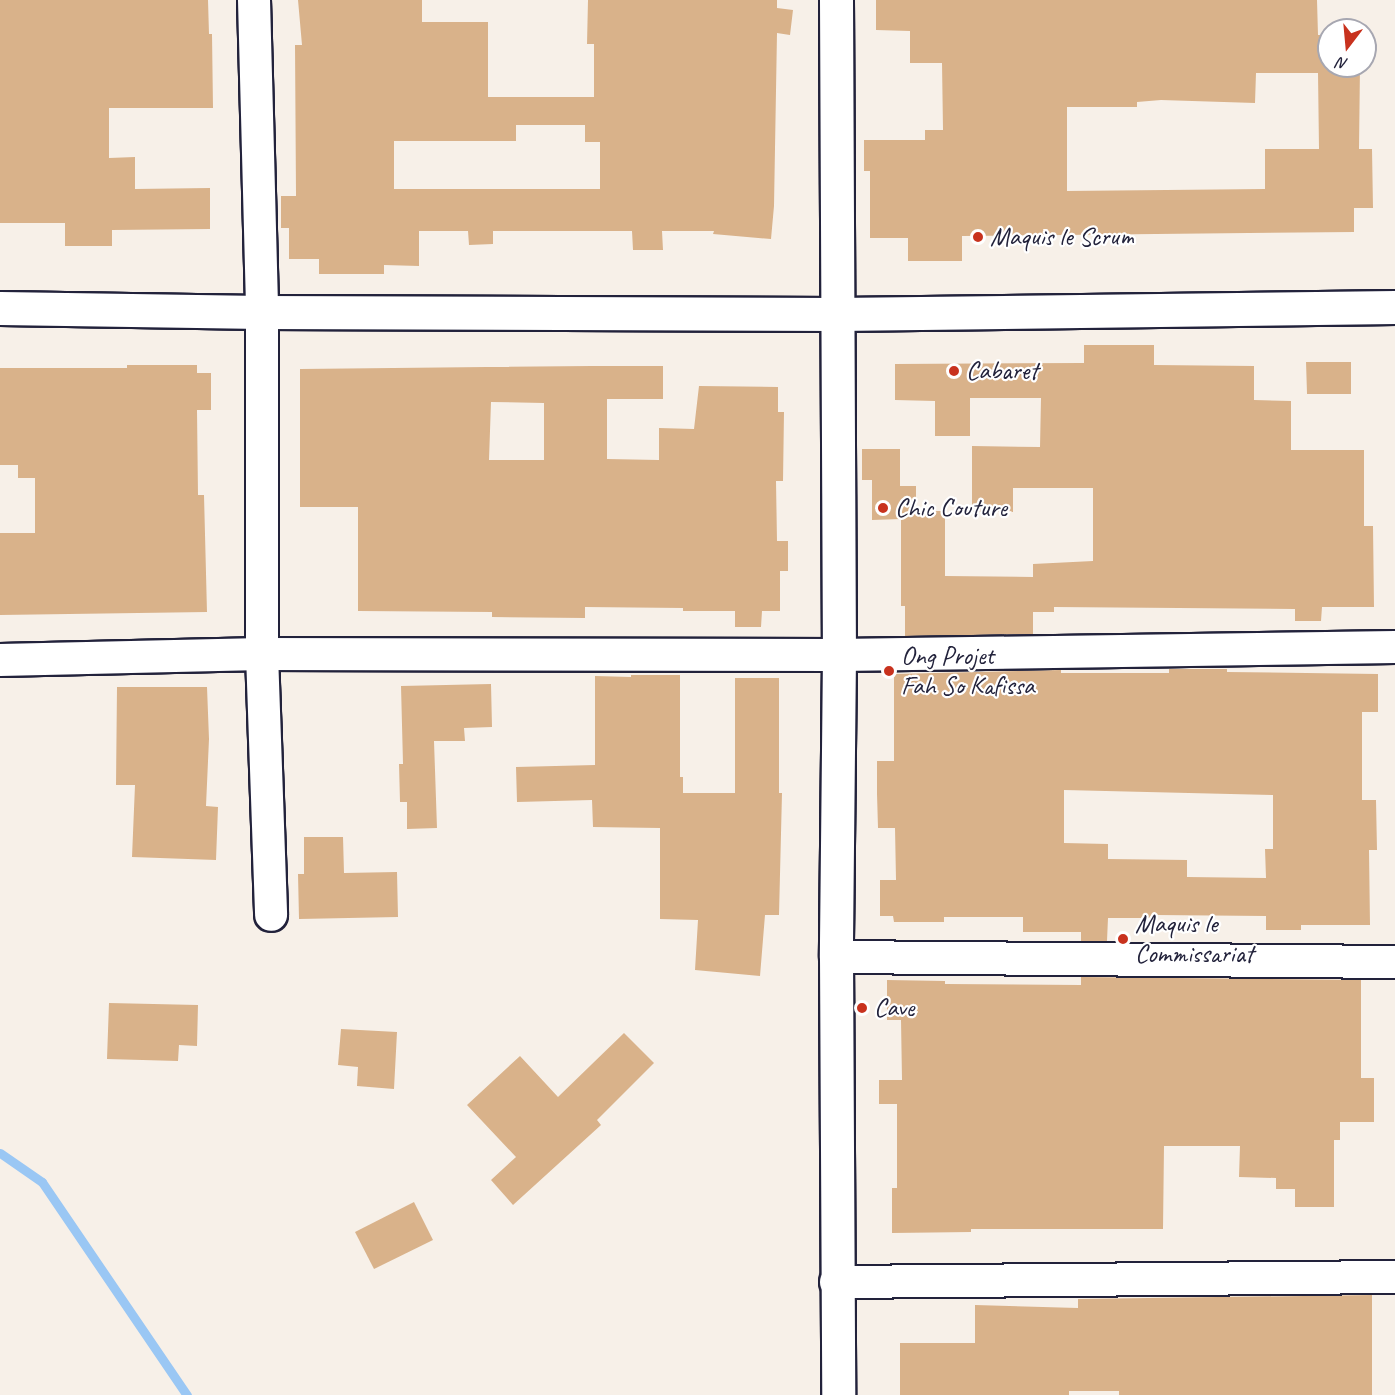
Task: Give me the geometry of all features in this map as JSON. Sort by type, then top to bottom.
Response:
[{"type":"street","points":[[254,0],[262,312],[262,654],[271,915]]},
{"type":"street","points":[[836,0],[839,655],[836,957],[838,1395]]},
{"type":"street","points":[[0,308],[262,312],[837,314],[1395,307]]},
{"type":"street","points":[[0,660],[262,654],[839,655],[1395,647]]},
{"type":"street","points":[[836,957],[1395,962]]},
{"type":"street","points":[[836,1282],[1395,1277]]},
{"type":"building","points":[[0,0],[208,0],[209,34],[212,34],[213,108],[109,108],[109,158],[135,157],[135,189],[210,188],[210,229],[112,230],[112,246],[65,246],[65,223],[0,223]]},
{"type":"building","points":[[298,0],[422,0],[422,22],[488,22],[488,97],[594,97],[594,44],[587,44],[588,0],[777,0],[777,8],[793,10],[790,35],[777,33],[774,206],[771,239],[713,234],[714,231],[662,231],[663,250],[633,250],[632,231],[493,231],[493,244],[469,245],[468,231],[419,231],[419,266],[384,265],[384,274],[319,274],[319,259],[289,259],[289,228],[281,228],[281,196],[296,196],[295,45],[302,45]],"holes":[[[516,125],[585,125],[585,142],[600,142],[600,189],[394,189],[394,141],[516,141]]]},
{"type":"building","points":[[876,0],[1317,0],[1317,73],[1256,73],[1255,103],[1161,100],[1137,102],[1137,107],[1067,107],[1067,191],[1265,189],[1265,149],[1319,149],[1318,78],[1360,78],[1359,149],[1372,149],[1373,208],[1354,208],[1354,232],[962,236],[962,261],[908,261],[908,238],[870,238],[870,171],[864,171],[864,140],[925,140],[925,130],[943,130],[942,63],[910,63],[910,31],[876,30]]},
{"type":"building","points":[[1084,345],[1154,345],[1154,365],[1254,366],[1254,400],[1291,401],[1291,450],[1364,450],[1364,526],[1373,526],[1374,607],[1322,607],[1321,621],[1295,621],[1295,609],[1054,607],[1054,612],[1033,612],[1033,634],[905,636],[905,606],[901,606],[901,519],[872,520],[872,480],[862,480],[862,449],[900,449],[900,486],[916,486],[916,511],[945,511],[945,576],[1033,577],[1033,564],[1093,561],[1093,488],[1013,488],[1013,512],[972,512],[972,446],[1040,447],[1041,398],[970,398],[970,436],[935,436],[935,401],[895,400],[895,364],[1084,363]]},
{"type":"building","points":[[1306,362],[1351,362],[1351,394],[1307,394]]},
{"type":"building","points":[[127,365],[197,365],[197,373],[211,373],[211,410],[197,410],[198,495],[204,495],[207,612],[0,615],[0,533],[35,533],[35,478],[18,478],[18,465],[0,465],[0,368],[127,368]]},
{"type":"building","points":[[663,366],[663,399],[607,399],[607,459],[659,460],[659,428],[694,429],[699,386],[778,387],[778,412],[784,412],[783,481],[776,481],[777,541],[788,541],[788,571],[780,571],[780,611],[762,611],[761,627],[735,627],[735,611],[683,611],[683,608],[585,607],[585,618],[492,617],[492,612],[358,611],[358,507],[300,507],[300,369]],"holes":[[[491,402],[544,403],[544,460],[489,460]]]},
{"type":"building","points":[[1169,669],[1227,669],[1227,672],[1378,674],[1378,712],[1362,712],[1362,800],[1376,800],[1377,850],[1369,850],[1370,925],[1301,925],[1301,930],[1266,930],[1266,916],[1157,915],[1157,918],[1108,918],[1107,941],[1081,941],[1081,932],[1023,932],[1023,917],[944,917],[944,922],[894,922],[893,916],[880,916],[880,880],[896,880],[895,828],[878,828],[877,794],[877,761],[894,761],[894,674],[1061,670],[1061,673],[1169,673]],"holes":[[[1064,790],[1273,795],[1273,849],[1265,849],[1266,878],[1187,877],[1187,860],[1108,859],[1108,844],[1064,843]]]},
{"type":"building","points":[[631,675],[680,675],[680,777],[683,777],[683,793],[735,793],[735,678],[779,678],[779,793],[782,793],[779,915],[765,915],[760,976],[695,970],[698,920],[660,919],[660,828],[593,827],[592,800],[517,802],[516,767],[595,765],[595,676],[631,677]]},
{"type":"building","points":[[491,684],[492,727],[464,728],[465,741],[434,741],[437,828],[407,829],[407,802],[400,802],[399,764],[403,764],[401,686]]},
{"type":"building","points":[[117,687],[207,687],[209,739],[206,806],[218,807],[216,860],[132,857],[135,785],[116,785]]},
{"type":"building","points":[[304,837],[343,837],[344,873],[397,872],[398,917],[299,919],[298,874],[304,874]]},
{"type":"building","points":[[1081,977],[1361,980],[1361,1078],[1374,1078],[1374,1122],[1340,1122],[1340,1140],[1334,1140],[1334,1207],[1295,1207],[1295,1189],[1276,1189],[1276,1178],[1239,1177],[1240,1146],[1164,1146],[1163,1229],[971,1229],[971,1232],[892,1233],[892,1188],[897,1188],[897,1104],[879,1104],[879,1080],[902,1080],[901,1020],[887,1020],[887,980],[945,981],[945,984],[1081,985]]},
{"type":"building","points":[[109,1003],[198,1005],[197,1046],[179,1045],[178,1061],[107,1059]]},
{"type":"building","points":[[341,1029],[397,1032],[394,1089],[357,1086],[358,1067],[338,1065]]},
{"type":"building","points":[[624,1033],[654,1063],[597,1120],[601,1125],[513,1205],[491,1180],[516,1157],[467,1105],[520,1056],[558,1097]]},
{"type":"building","points":[[414,1202],[433,1240],[374,1269],[355,1232]]},
{"type":"building","points":[[1372,1295],[1372,1395],[1119,1395],[1119,1391],[1069,1391],[1069,1395],[900,1395],[900,1343],[975,1343],[975,1305],[1078,1308],[1078,1299]]},
{"type":"waterway","points":[[0,1153],[42,1182],[187,1395]]},
{"type":"place","name":"Maquis le Scrum","points":[[978,237]]},
{"type":"place","name":"Cabaret","points":[[954,371]]},
{"type":"place","name":"Chic Couture","points":[[883,508]]},
{"type":"place","name":"Ong Projet Fah So Kafissa","points":[[889,671]]},
{"type":"place","name":"Maquis le Commissariat","points":[[1123,939]]},
{"type":"place","name":"Cave","points":[[862,1008]]}]
